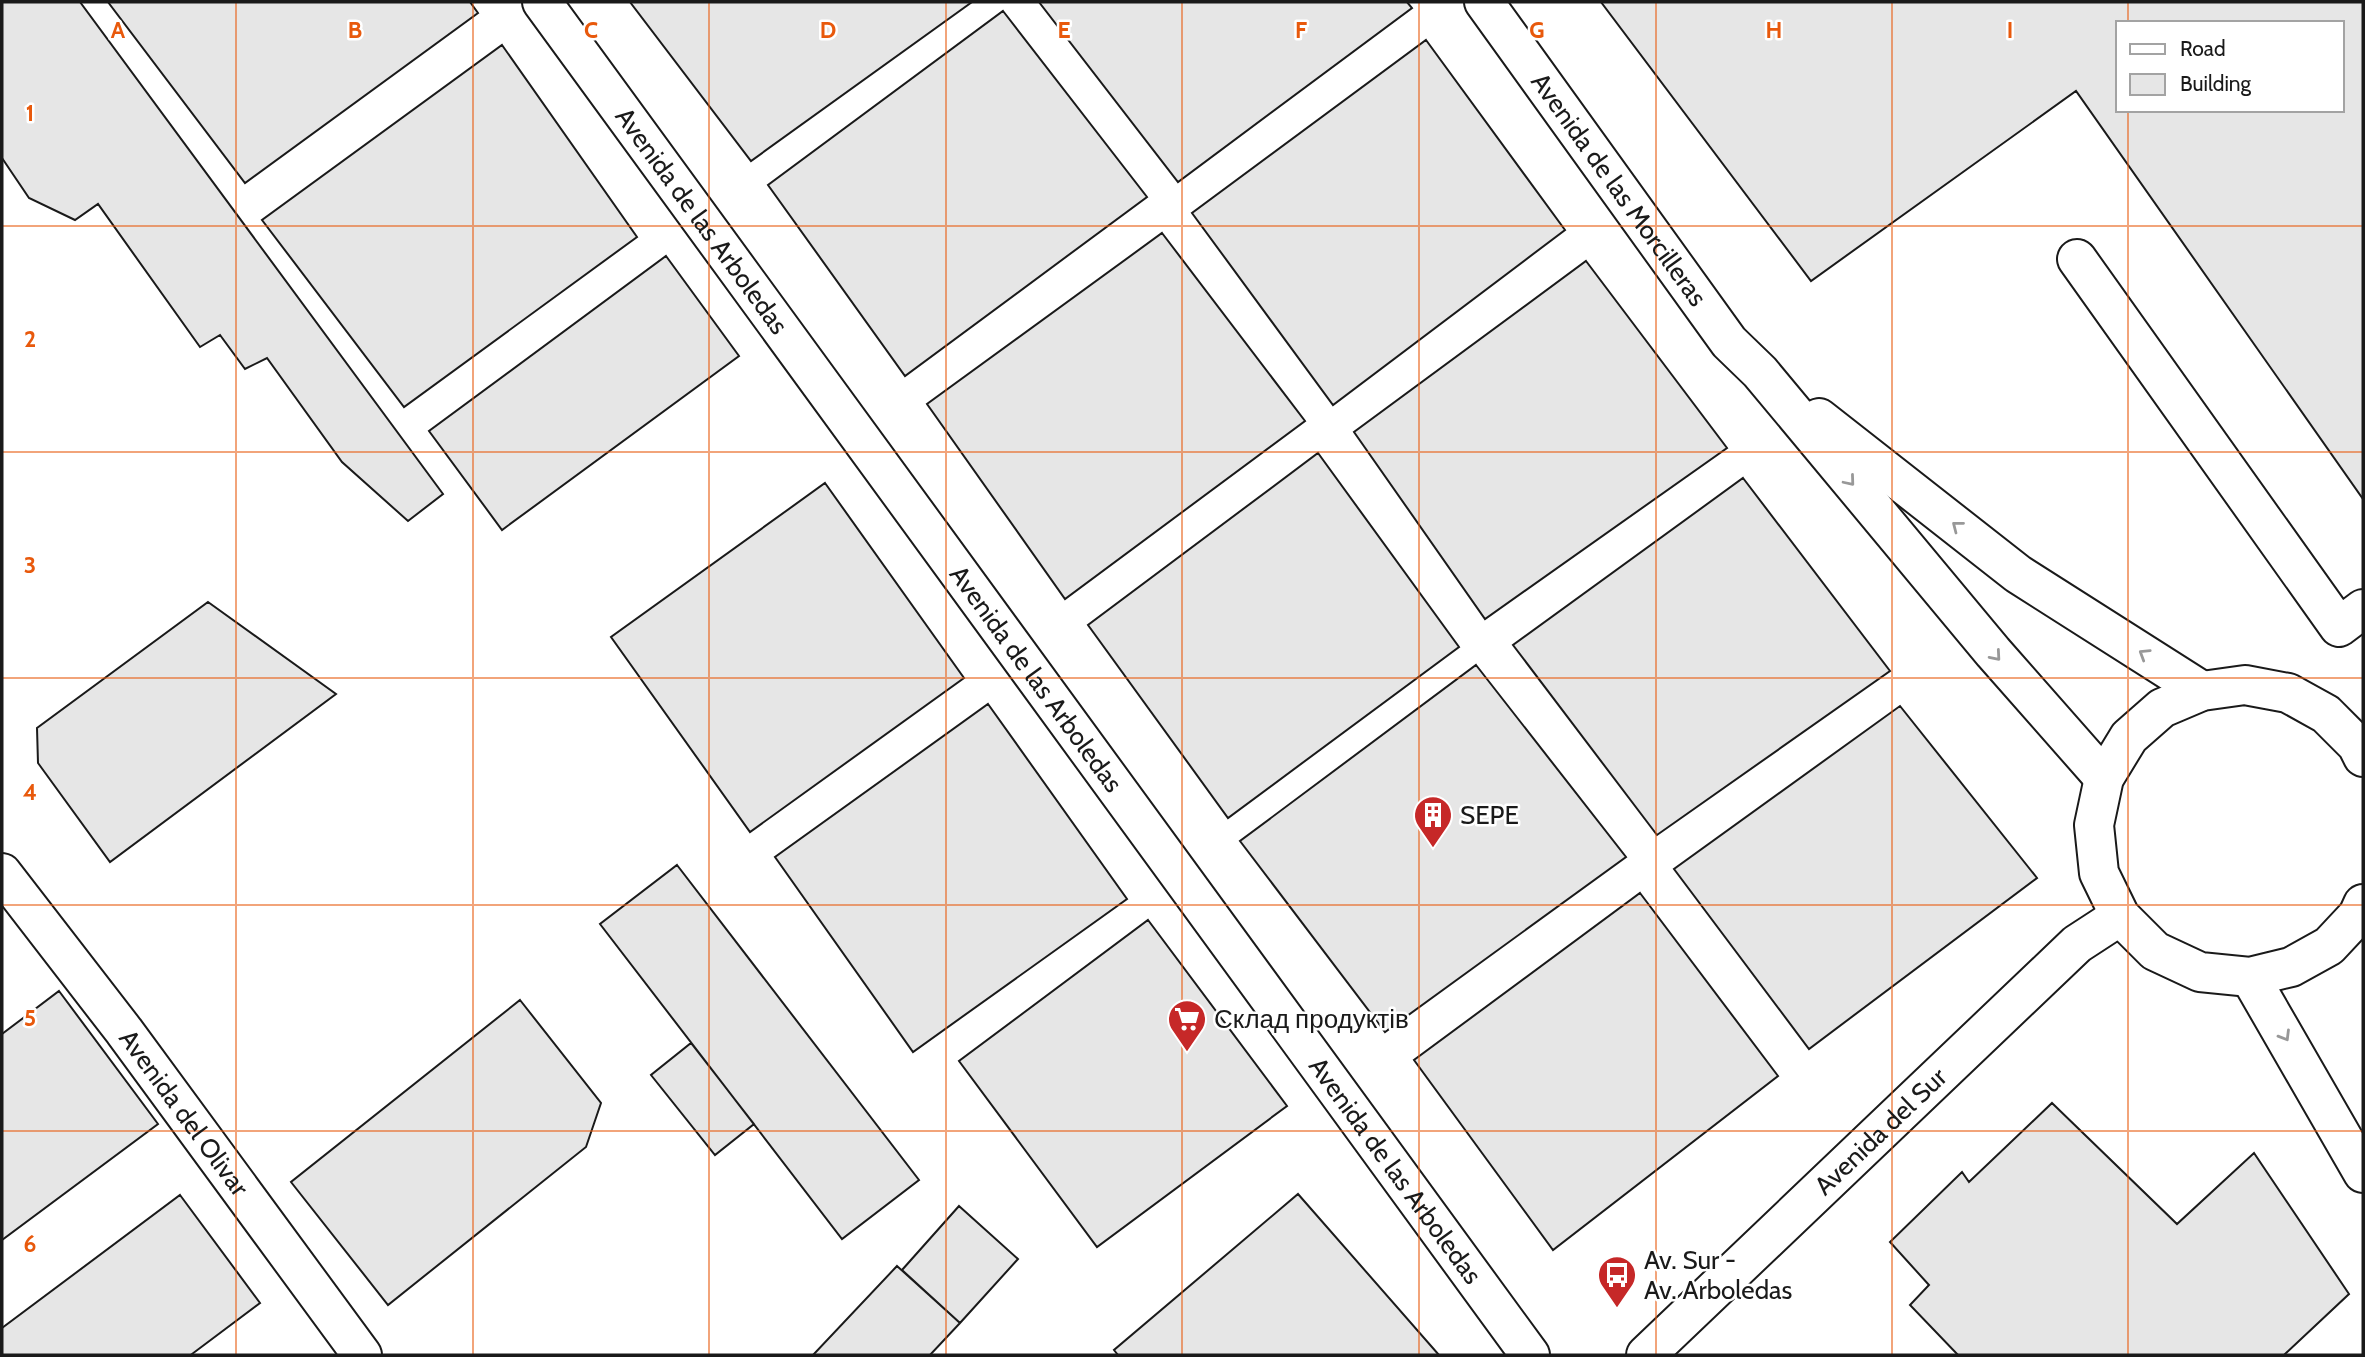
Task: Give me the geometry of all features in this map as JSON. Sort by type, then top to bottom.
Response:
[{"type":"street","name":"Avenida de las Arboledas","points":[[542,2],[1530,1355]]},
{"type":"street","name":"Avenida de las Morcilleras","points":[[1484,2],[1730,342],[1760,372]]},
{"type":"street","points":[[2077,259],[2339,627],[2363,609]]},
{"type":"street","points":[[1760,372],[2018,574],[2202,691]]},
{"type":"street","points":[[1760,372],[1993,652],[2104,778]]},
{"type":"street","points":[[2361,748],[2326,714],[2288,693],[2245,685],[2202,691],[2162,708],[2129,737],[2104,778],[2094,825],[2099,873],[2120,916],[2155,951],[2200,972],[2250,977],[2291,967],[2329,946],[2361,917]]},
{"type":"street","name":"Avenida del Olivar","points":[[2,873],[124,1031],[362,1355]]},
{"type":"street","name":"Avenida del Sur","points":[[1646,1355],[2077,944],[2120,916]]},
{"type":"street","points":[[2250,977],[2363,1173]]},
{"type":"building","points":[[2,2],[80,2],[443,494],[408,521],[342,462],[267,358],[245,369],[220,335],[200,347],[98,204],[75,220],[29,198],[2,158]]},
{"type":"building","points":[[108,2],[470,2],[478,13],[245,183]]},
{"type":"building","points":[[630,2],[972,2],[751,161]]},
{"type":"building","points":[[1039,2],[1407,2],[1412,8],[1178,182]]},
{"type":"building","points":[[1601,2],[2363,2],[2363,499],[2076,91],[1811,281]]},
{"type":"building","points":[[1003,11],[1147,197],[905,376],[768,185]]},
{"type":"building","points":[[1426,40],[1565,230],[1333,405],[1192,213]]},
{"type":"building","points":[[502,45],[637,237],[404,407],[262,220]]},
{"type":"building","points":[[1162,233],[1305,421],[1065,599],[927,404]]},
{"type":"building","points":[[666,256],[739,356],[502,530],[429,431]]},
{"type":"building","points":[[1586,261],[1727,448],[1485,619],[1354,432]]},
{"type":"building","points":[[1318,453],[1459,647],[1228,818],[1088,625]]},
{"type":"building","points":[[1743,478],[1890,671],[1657,835],[1513,645]]},
{"type":"building","points":[[825,483],[964,678],[750,832],[611,637]]},
{"type":"building","points":[[208,602],[336,694],[110,862],[38,763],[37,728]]},
{"type":"building","name":"SEPE","points":[[1476,665],[1626,857],[1385,1032],[1240,841]]},
{"type":"building","points":[[988,704],[1127,899],[913,1052],[775,857]]},
{"type":"building","points":[[1900,706],[2037,878],[1809,1049],[1674,869]]},
{"type":"building","points":[[677,865],[919,1180],[842,1239],[600,924]]},
{"type":"building","points":[[1640,893],[1778,1076],[1553,1250],[1414,1060]]},
{"type":"building","points":[[1148,920],[1287,1106],[1097,1247],[959,1061]]},
{"type":"building","points":[[59,991],[158,1124],[2,1240],[2,1034]]},
{"type":"building","points":[[520,1000],[601,1103],[586,1147],[388,1305],[291,1182]]},
{"type":"building","points":[[691,1043],[754,1124],[715,1155],[651,1075]]},
{"type":"building","points":[[2052,1103],[2177,1224],[2254,1153],[2349,1294],[2284,1355],[1958,1355],[1910,1305],[1929,1285],[1890,1242],[1962,1172],[1969,1182]]},
{"type":"building","points":[[1298,1194],[1439,1355],[1118,1355],[1114,1350]]},
{"type":"building","points":[[180,1195],[260,1303],[192,1354],[194,1355],[2,1355],[2,1328]]},
{"type":"building","points":[[959,1206],[1018,1259],[960,1323],[902,1270]]},
{"type":"building","points":[[897,1266],[960,1323],[930,1355],[813,1355]]},
{"type":"place","name":"SEPE","points":[[1433,849]]},
{"type":"place","name":"Склад продуктів","points":[[1187,1053]]},
{"type":"place","name":"Av. Sur - Av. Arboledas","points":[[1617,1309]]}]
